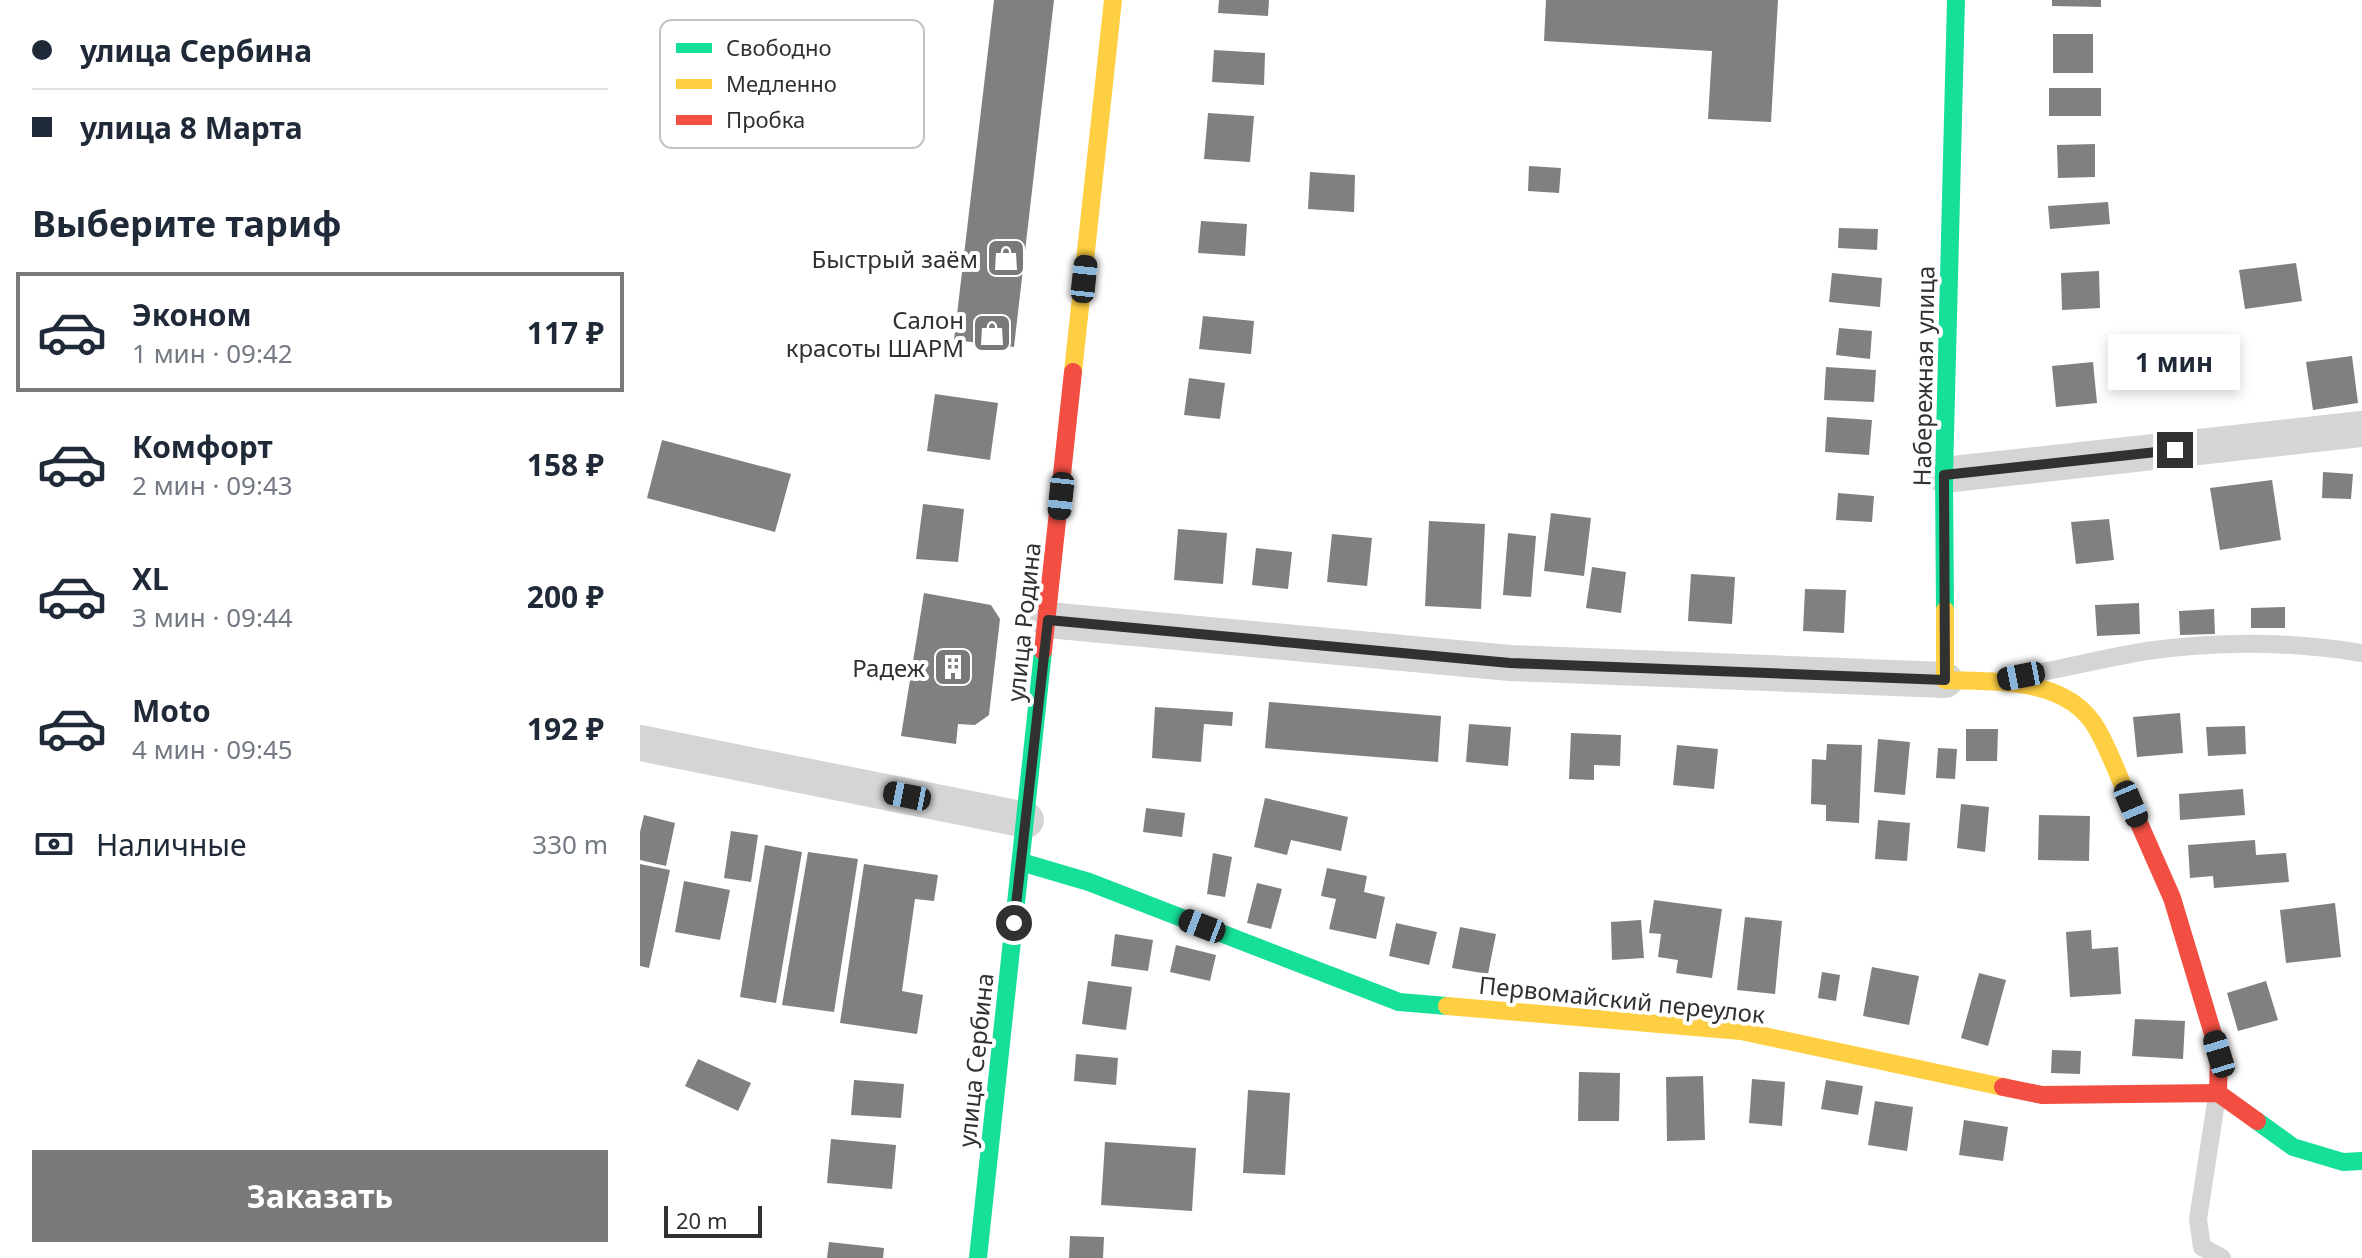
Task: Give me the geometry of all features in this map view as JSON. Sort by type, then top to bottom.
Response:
[{"type":"street","name":"улица Родина","points":[[1026,820],[1113,0]]},
{"type":"street","name":"Набережная улица","points":[[1945,680],[1944,475],[1956,0]]},
{"type":"street","points":[[1944,475],[2362,429]]},
{"type":"street","points":[[1048,620],[1510,663],[1991,682],[2056,693],[2078,704],[2096,727],[2172,898],[2219,1054],[2218,1093],[2293,1147],[2343,1162],[2362,1161]]},
{"type":"street","points":[[640,743],[1026,820]]},
{"type":"street","name":"улица Сербина","points":[[978,1258],[1026,820]]},
{"type":"street","name":"Первомайский переулок","points":[[1021,862],[1089,882],[1399,1002],[1741,1031],[2042,1095],[2218,1093]]},
{"type":"lane","points":[[1991,682],[2145,652],[2208,645],[2278,642],[2362,653]]},
{"type":"lane","points":[[2218,1093],[2198,1219],[2202,1247],[2222,1258]]},
{"type":"building","points":[[994,0],[1054,0],[1014,347],[954,340]]},
{"type":"building","points":[[1219,0],[1269,0],[1268,16],[1218,13]]},
{"type":"building","points":[[1546,0],[1778,0],[1771,122],[1708,119],[1712,51],[1544,41]]},
{"type":"building","points":[[2052,0],[2101,0],[2101,7],[2052,6]]},
{"type":"building","points":[[2053,34],[2093,34],[2093,73],[2053,73]]},
{"type":"building","points":[[1214,50],[1265,53],[1264,85],[1212,82]]},
{"type":"building","points":[[2049,88],[2101,88],[2101,116],[2049,116]]},
{"type":"building","points":[[1208,113],[1254,116],[1250,162],[1204,159]]},
{"type":"building","points":[[2095,144],[2095,177],[2058,178],[2057,145]]},
{"type":"building","points":[[1529,166],[1561,168],[1559,193],[1528,191]]},
{"type":"building","points":[[1310,172],[1355,175],[1354,212],[1308,209]]},
{"type":"building","points":[[2108,202],[2110,224],[2050,229],[2048,206]]},
{"type":"building","points":[[1201,221],[1247,224],[1245,256],[1198,253]]},
{"type":"building","points":[[1839,228],[1878,229],[1877,250],[1838,248]]},
{"type":"building","points":[[2296,263],[2302,301],[2245,309],[2239,270]]},
{"type":"building","points":[[2099,271],[2100,308],[2062,310],[2061,273]]},
{"type":"building","points":[[1832,273],[1882,278],[1880,307],[1829,302]]},
{"type":"building","points":[[1203,316],[1254,321],[1251,354],[1199,349]]},
{"type":"building","points":[[1839,328],[1872,331],[1870,359],[1836,355]]},
{"type":"building","points":[[2352,356],[2358,403],[2313,410],[2306,362]]},
{"type":"building","points":[[2093,362],[2097,403],[2056,407],[2052,366]]},
{"type":"building","points":[[1826,367],[1876,370],[1874,402],[1824,400]]},
{"type":"building","points":[[1189,378],[1225,383],[1220,419],[1184,415]]},
{"type":"building","points":[[935,394],[998,403],[990,460],[927,451]]},
{"type":"building","points":[[1827,417],[1872,420],[1869,455],[1825,452]]},
{"type":"building","points":[[662,440],[791,474],[775,532],[647,498]]},
{"type":"building","points":[[2323,472],[2353,474],[2351,499],[2322,498]]},
{"type":"building","points":[[2272,480],[2281,540],[2220,550],[2210,488]]},
{"type":"building","points":[[1838,493],[1874,496],[1872,522],[1836,520]]},
{"type":"building","points":[[923,504],[964,509],[958,562],[916,559]]},
{"type":"building","points":[[1551,513],[1591,518],[1584,576],[1544,571]]},
{"type":"building","points":[[2109,519],[2114,560],[2076,564],[2071,522]]},
{"type":"building","points":[[1429,521],[1485,524],[1481,609],[1425,606]]},
{"type":"building","points":[[1178,529],[1227,533],[1223,584],[1174,580]]},
{"type":"building","points":[[1508,533],[1536,536],[1531,597],[1503,595]]},
{"type":"building","points":[[1332,534],[1372,538],[1367,586],[1327,582]]},
{"type":"building","points":[[1256,548],[1292,552],[1288,589],[1252,585]]},
{"type":"building","points":[[1592,567],[1626,572],[1621,613],[1586,608]]},
{"type":"building","points":[[1691,574],[1735,577],[1732,624],[1688,621]]},
{"type":"building","points":[[1805,589],[1846,590],[1844,633],[1803,631]]},
{"type":"building","name":"Радеж","points":[[924,593],[991,605],[1000,619],[989,715],[975,725],[958,724],[956,744],[901,736]]},
{"type":"building","points":[[2139,603],[2140,634],[2097,636],[2095,605]]},
{"type":"building","points":[[2285,607],[2285,628],[2251,628],[2251,608]]},
{"type":"building","points":[[2214,609],[2215,634],[2180,635],[2179,611]]},
{"type":"building","points":[[1269,702],[1441,716],[1438,762],[1265,748]]},
{"type":"building","points":[[1155,707],[1233,712],[1232,726],[1204,724],[1201,762],[1152,758]]},
{"type":"building","points":[[2180,713],[2183,753],[2137,757],[2133,717]]},
{"type":"building","points":[[1469,724],[1511,727],[1508,766],[1466,762]]},
{"type":"building","points":[[2245,726],[2246,754],[2208,756],[2206,727]]},
{"type":"building","points":[[1966,729],[1998,729],[1997,761],[1966,761]]},
{"type":"building","points":[[1571,733],[1621,735],[1620,766],[1594,765],[1594,780],[1569,779]]},
{"type":"building","points":[[1878,739],[1910,742],[1905,795],[1874,792]]},
{"type":"building","points":[[1827,744],[1862,745],[1859,823],[1826,821],[1826,805],[1811,804],[1812,759],[1826,760]]},
{"type":"building","points":[[1677,745],[1718,749],[1714,789],[1673,785]]},
{"type":"building","points":[[1938,748],[1957,749],[1955,779],[1936,778]]},
{"type":"building","points":[[2243,789],[2245,815],[2180,820],[2179,794]]},
{"type":"building","points":[[1265,798],[1348,817],[1341,851],[1291,840],[1287,855],[1254,847]]},
{"type":"building","points":[[1961,804],[1989,807],[1985,852],[1957,848]]},
{"type":"building","points":[[1146,808],[1185,813],[1182,837],[1143,832]]},
{"type":"building","points":[[644,815],[675,823],[666,866],[640,860],[640,832]]},
{"type":"building","points":[[2039,815],[2090,816],[2089,861],[2038,860]]},
{"type":"building","points":[[1878,820],[1910,823],[1907,861],[1875,859]]},
{"type":"building","points":[[731,831],[758,835],[751,882],[724,878]]},
{"type":"building","points":[[2255,840],[2256,855],[2286,853],[2289,882],[2214,888],[2213,876],[2190,878],[2188,845]]},
{"type":"building","points":[[765,845],[802,852],[776,1003],[740,997]]},
{"type":"building","points":[[808,852],[858,859],[834,1012],[782,1005]]},
{"type":"building","points":[[1213,853],[1232,857],[1225,897],[1207,894]]},
{"type":"building","points":[[640,864],[670,870],[649,968],[640,966]]},
{"type":"building","points":[[864,864],[938,875],[934,901],[915,899],[902,991],[923,995],[917,1034],[840,1023]]},
{"type":"building","points":[[1327,868],[1367,876],[1364,892],[1385,897],[1376,939],[1329,929],[1336,899],[1321,896]]},
{"type":"building","points":[[684,881],[730,890],[720,940],[675,932]]},
{"type":"building","points":[[1257,883],[1282,889],[1271,929],[1247,923]]},
{"type":"building","points":[[1654,900],[1722,909],[1712,978],[1676,973],[1678,960],[1658,957],[1661,934],[1649,933]]},
{"type":"building","points":[[2335,903],[2341,957],[2286,963],[2280,910]]},
{"type":"building","points":[[1745,917],[1782,921],[1775,994],[1737,990]]},
{"type":"building","points":[[1641,920],[1644,958],[1612,960],[1611,922]]},
{"type":"building","points":[[1396,923],[1437,932],[1429,965],[1389,956]]},
{"type":"building","points":[[1460,927],[1496,934],[1488,974],[1452,968]]},
{"type":"building","points":[[2091,930],[2092,949],[2118,947],[2121,994],[2070,997],[2066,932]]},
{"type":"building","points":[[1115,934],[1153,940],[1148,971],[1111,966]]},
{"type":"building","points":[[1176,945],[1216,955],[1210,981],[1170,972]]},
{"type":"building","points":[[1872,967],[1919,976],[1909,1025],[1863,1016]]},
{"type":"building","points":[[1822,972],[1840,975],[1836,1001],[1818,998]]},
{"type":"building","points":[[1979,973],[2006,980],[1988,1046],[1961,1038]]},
{"type":"building","points":[[1088,981],[1132,987],[1126,1030],[1082,1024]]},
{"type":"building","points":[[2266,981],[2278,1020],[2238,1031],[2227,993]]},
{"type":"building","points":[[2135,1019],[2185,1021],[2183,1059],[2132,1056]]},
{"type":"building","points":[[2052,1050],[2081,1051],[2080,1074],[2051,1073]]},
{"type":"building","points":[[1076,1054],[1118,1058],[1116,1085],[1074,1081]]},
{"type":"building","points":[[698,1059],[751,1083],[738,1111],[685,1086]]},
{"type":"building","points":[[1579,1072],[1620,1073],[1619,1121],[1578,1121]]},
{"type":"building","points":[[1703,1076],[1705,1140],[1667,1141],[1666,1077]]},
{"type":"building","points":[[1752,1079],[1785,1082],[1782,1126],[1749,1123]]},
{"type":"building","points":[[854,1080],[904,1084],[901,1118],[851,1115]]},
{"type":"building","points":[[1826,1080],[1863,1086],[1858,1115],[1821,1109]]},
{"type":"building","points":[[1248,1090],[1290,1093],[1285,1175],[1243,1173]]},
{"type":"building","points":[[1875,1101],[1913,1107],[1907,1151],[1868,1145]]},
{"type":"building","points":[[1964,1120],[2008,1127],[2003,1161],[1959,1155]]},
{"type":"building","points":[[831,1139],[896,1145],[892,1189],[827,1183]]},
{"type":"building","points":[[1105,1142],[1196,1148],[1192,1211],[1101,1205]]},
{"type":"building","points":[[1070,1236],[1104,1237],[1103,1258],[1069,1258]]},
{"type":"building","points":[[829,1242],[884,1248],[883,1258],[827,1258]]},
{"type":"traffic: fast","points":[[1945,610],[1944,475],[1956,0]]},
{"type":"traffic: fast","points":[[978,1258],[1043,651]]},
{"type":"traffic: fast","points":[[1021,862],[1089,882],[1399,1002],[1447,1006]]},
{"type":"traffic: fast","points":[[2257,1121],[2293,1147],[2343,1162],[2362,1161]]},
{"type":"traffic: slow","points":[[1073,372],[1113,0]]},
{"type":"traffic: slow","points":[[1945,610],[1945,680],[2029,686],[2068,700],[2084,712],[2097,729],[2135,814]]},
{"type":"traffic: slow","points":[[1447,1006],[1741,1031],[2003,1087]]},
{"type":"traffic: jam","points":[[1043,651],[1073,372]]},
{"type":"traffic: jam","points":[[2135,814],[2172,898],[2219,1054],[2218,1093]]},
{"type":"traffic: jam","points":[[2003,1087],[2042,1095],[2218,1093],[2257,1121]]},
{"type":"place","name":"Быстрый заём","points":[[1006,258]]},
{"type":"place","name":"Салон красоты ШАРМ","points":[[992,333]]},
{"type":"place","name":"Радеж","points":[[953,667]]},
{"type":"route","points":[[1014,923],[1048,620],[1510,663],[1945,680],[1944,475],[2175,450]]}]
